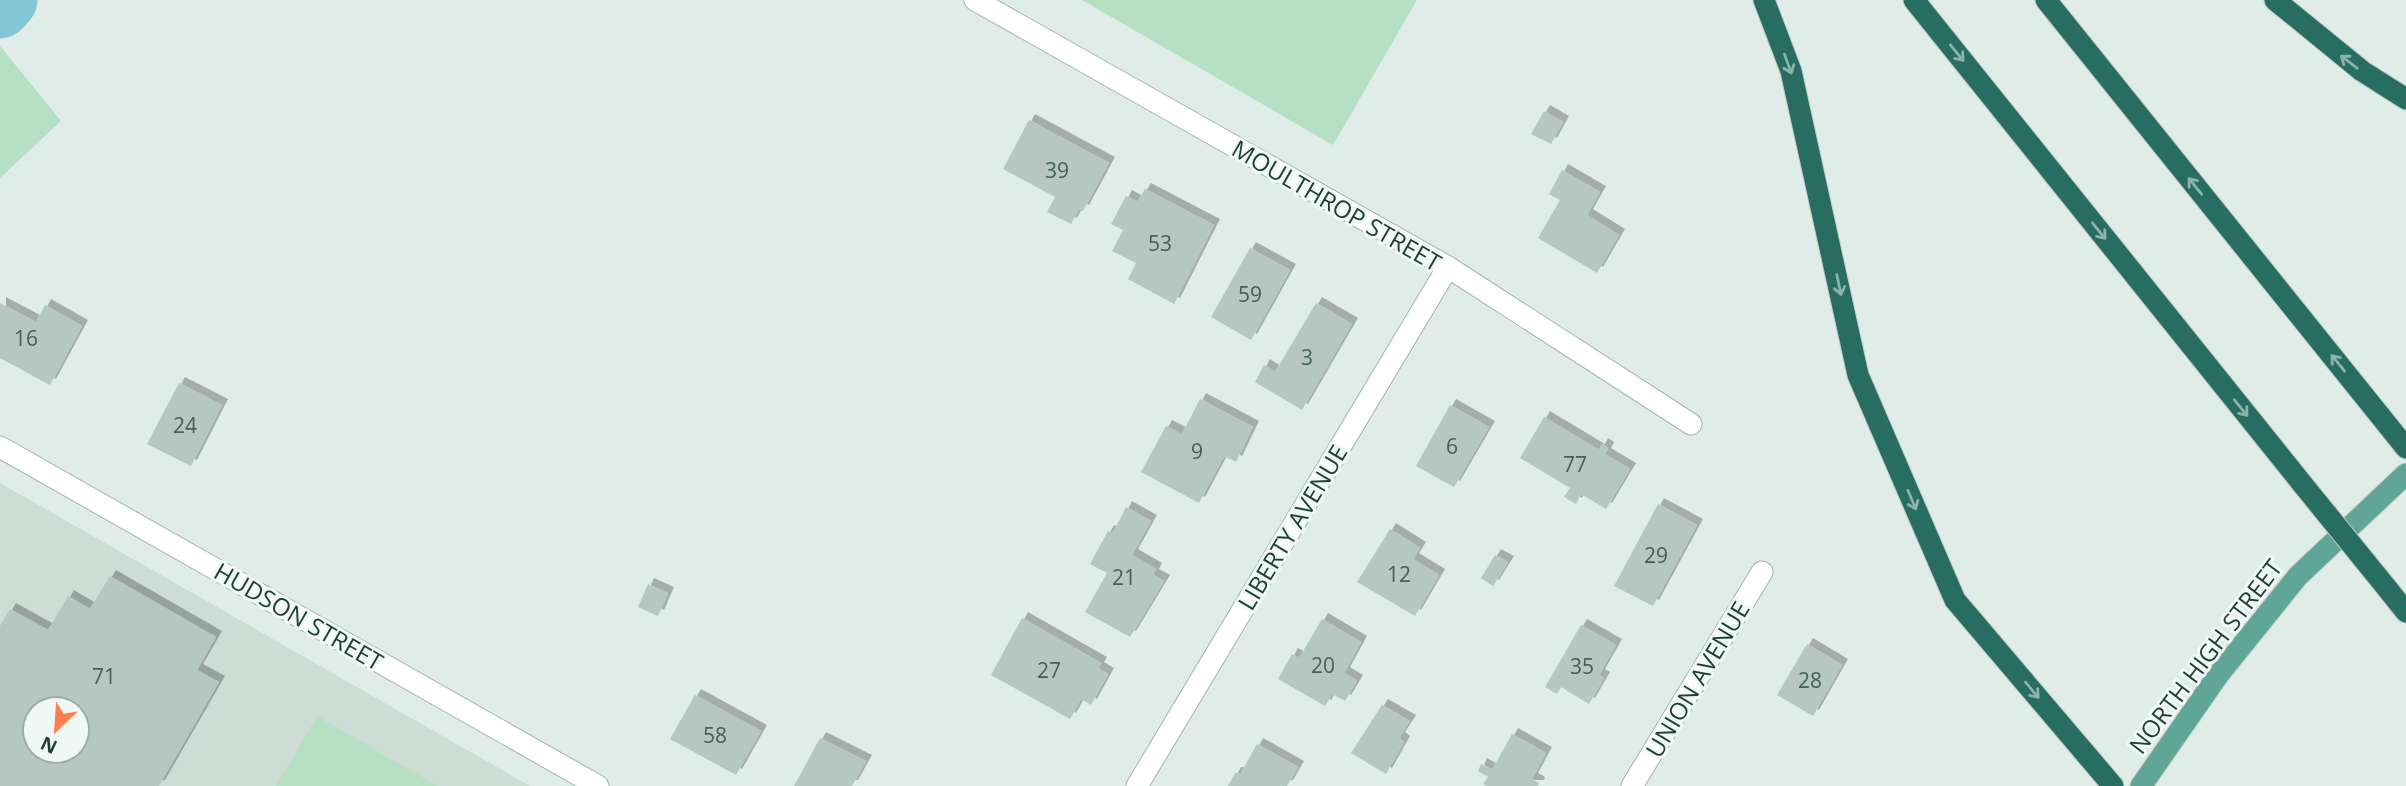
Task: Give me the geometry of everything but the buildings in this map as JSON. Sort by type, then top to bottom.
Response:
[{"type":"highway","points":[[1763,0],[1791,71],[1858,375],[1955,600],[2113,786]]},
{"type":"highway","points":[[1914,0],[2406,612]]},
{"type":"highway","points":[[2046,0],[2406,448]]},
{"type":"highway","points":[[2276,0],[2353,65],[2406,99]]},
{"type":"main road","name":"NORTH HIGH STREET","points":[[2141,786],[2219,674],[2298,576],[2406,474]]},
{"type":"street","name":"MOULTHROP STREET","points":[[975,0],[1448,267],[1691,424]]},
{"type":"street","name":"LIBERTY AVENUE","points":[[1137,786],[1448,267]]},
{"type":"street","name":"HUDSON STREET","points":[[0,447],[598,786]]},
{"type":"street","name":"UNION AVENUE","points":[[1632,786],[1762,572]]},
{"type":"shaded area","points":[[0,483],[530,786],[0,786]]},
{"type":"green space","points":[[1082,0],[1417,0],[1333,145]]},
{"type":"green space","points":[[0,46],[61,121],[0,178]]},
{"type":"green space","points":[[317,716],[434,784],[437,786],[276,786]]},
{"type":"waterway","points":[[0,8],[7,0]]}]
